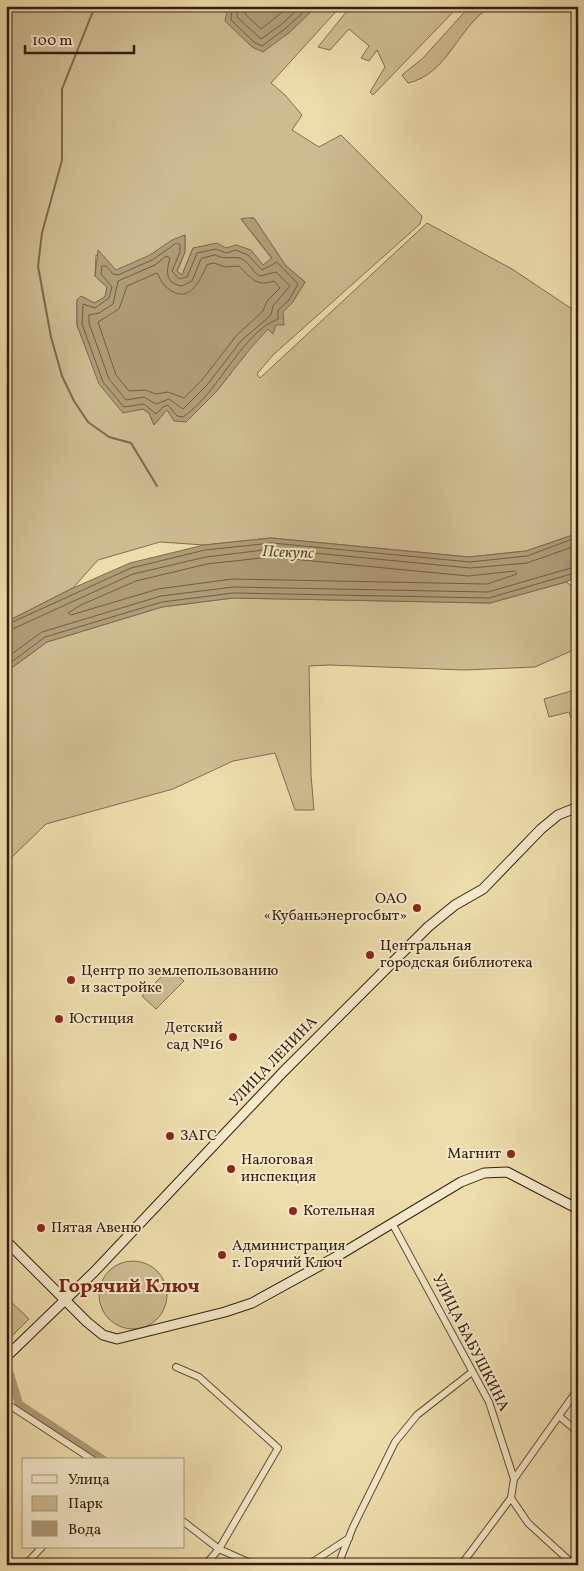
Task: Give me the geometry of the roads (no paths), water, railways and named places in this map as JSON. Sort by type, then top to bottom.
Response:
[{"type":"street","name":"УЛИЦА ЛЕНИНА","points":[[6,1357],[65,1301],[152,1213],[283,1072],[428,927],[456,905],[483,889],[541,829],[558,815],[578,807]]},
{"type":"street","points":[[6,1241],[65,1301],[103,1335],[117,1339],[252,1303],[460,1182],[484,1173],[507,1172],[578,1209]]},
{"type":"street","name":"УЛИЦА БАБУШКИНА","points":[[392,1223],[489,1402],[514,1479]]},
{"type":"street","points":[[176,1367],[199,1377],[278,1448],[219,1549],[205,1565]]},
{"type":"street","points":[[338,1565],[395,1442],[404,1428],[417,1415],[472,1372]]},
{"type":"street","points":[[461,1565],[511,1498],[514,1479],[560,1417],[578,1389]]},
{"type":"street","points":[[6,1403],[90,1458]]},
{"type":"street","points":[[560,1417],[578,1432]]},
{"type":"street","points":[[511,1498],[528,1523],[574,1565]]},
{"type":"street","points":[[185,1523],[219,1549],[255,1565]]},
{"type":"street","points":[[308,1565],[349,1538]]},
{"type":"street","points":[[25,1565],[41,1548]]},
{"type":"water","points":[[228,6],[317,6],[290,32],[263,52],[252,47],[225,21]]},
{"type":"water","points":[[254,218],[286,266],[305,282],[292,303],[283,312],[284,325],[276,325],[273,334],[268,329],[216,392],[186,422],[174,421],[167,410],[154,425],[149,413],[143,409],[123,413],[99,384],[77,325],[77,300],[81,296],[94,303],[105,297],[107,287],[95,276],[98,250],[116,270],[150,255],[172,240],[185,235],[185,252],[177,271],[182,275],[193,248],[217,243],[226,248],[236,245],[251,250],[263,265],[272,258],[241,219]]},
{"type":"water","name":"Псекупс","points":[[578,530],[578,577],[490,603],[233,598],[162,607],[47,642],[6,672],[6,622],[73,588],[130,563],[204,545],[271,538],[469,557],[526,551],[573,535]]},
{"type":"waterway","points":[[95,6],[62,89],[62,160],[42,233],[38,266],[51,337],[62,376],[74,401],[88,422],[109,437],[131,443],[157,486]]},
{"type":"waterway","points":[[10,1374],[19,1404],[101,1458]]},
{"type":"place","name":"ОАО «Кубаньэнергосбыт»","points":[[417,908]]},
{"type":"place","name":"Центральная городская библиотека","points":[[370,955]]},
{"type":"place","name":"Центр по землепользованию и застройке","points":[[71,980]]},
{"type":"place","name":"Юстиция","points":[[59,1019]]},
{"type":"place","name":"Детский сад №16","points":[[233,1037]]},
{"type":"place","name":"ЗАГС","points":[[170,1136]]},
{"type":"place","name":"Магнит","points":[[511,1154]]},
{"type":"place","name":"Налоговая инспекция","points":[[231,1169]]},
{"type":"place","name":"Котельная","points":[[293,1211]]},
{"type":"place","name":"Пятая Авеню","points":[[41,1228]]},
{"type":"place","name":"Администрация г. Горячий Ключ","points":[[222,1255]]},
{"type":"district","name":"Горячий Ключ","points":[[129,1287]]}]
